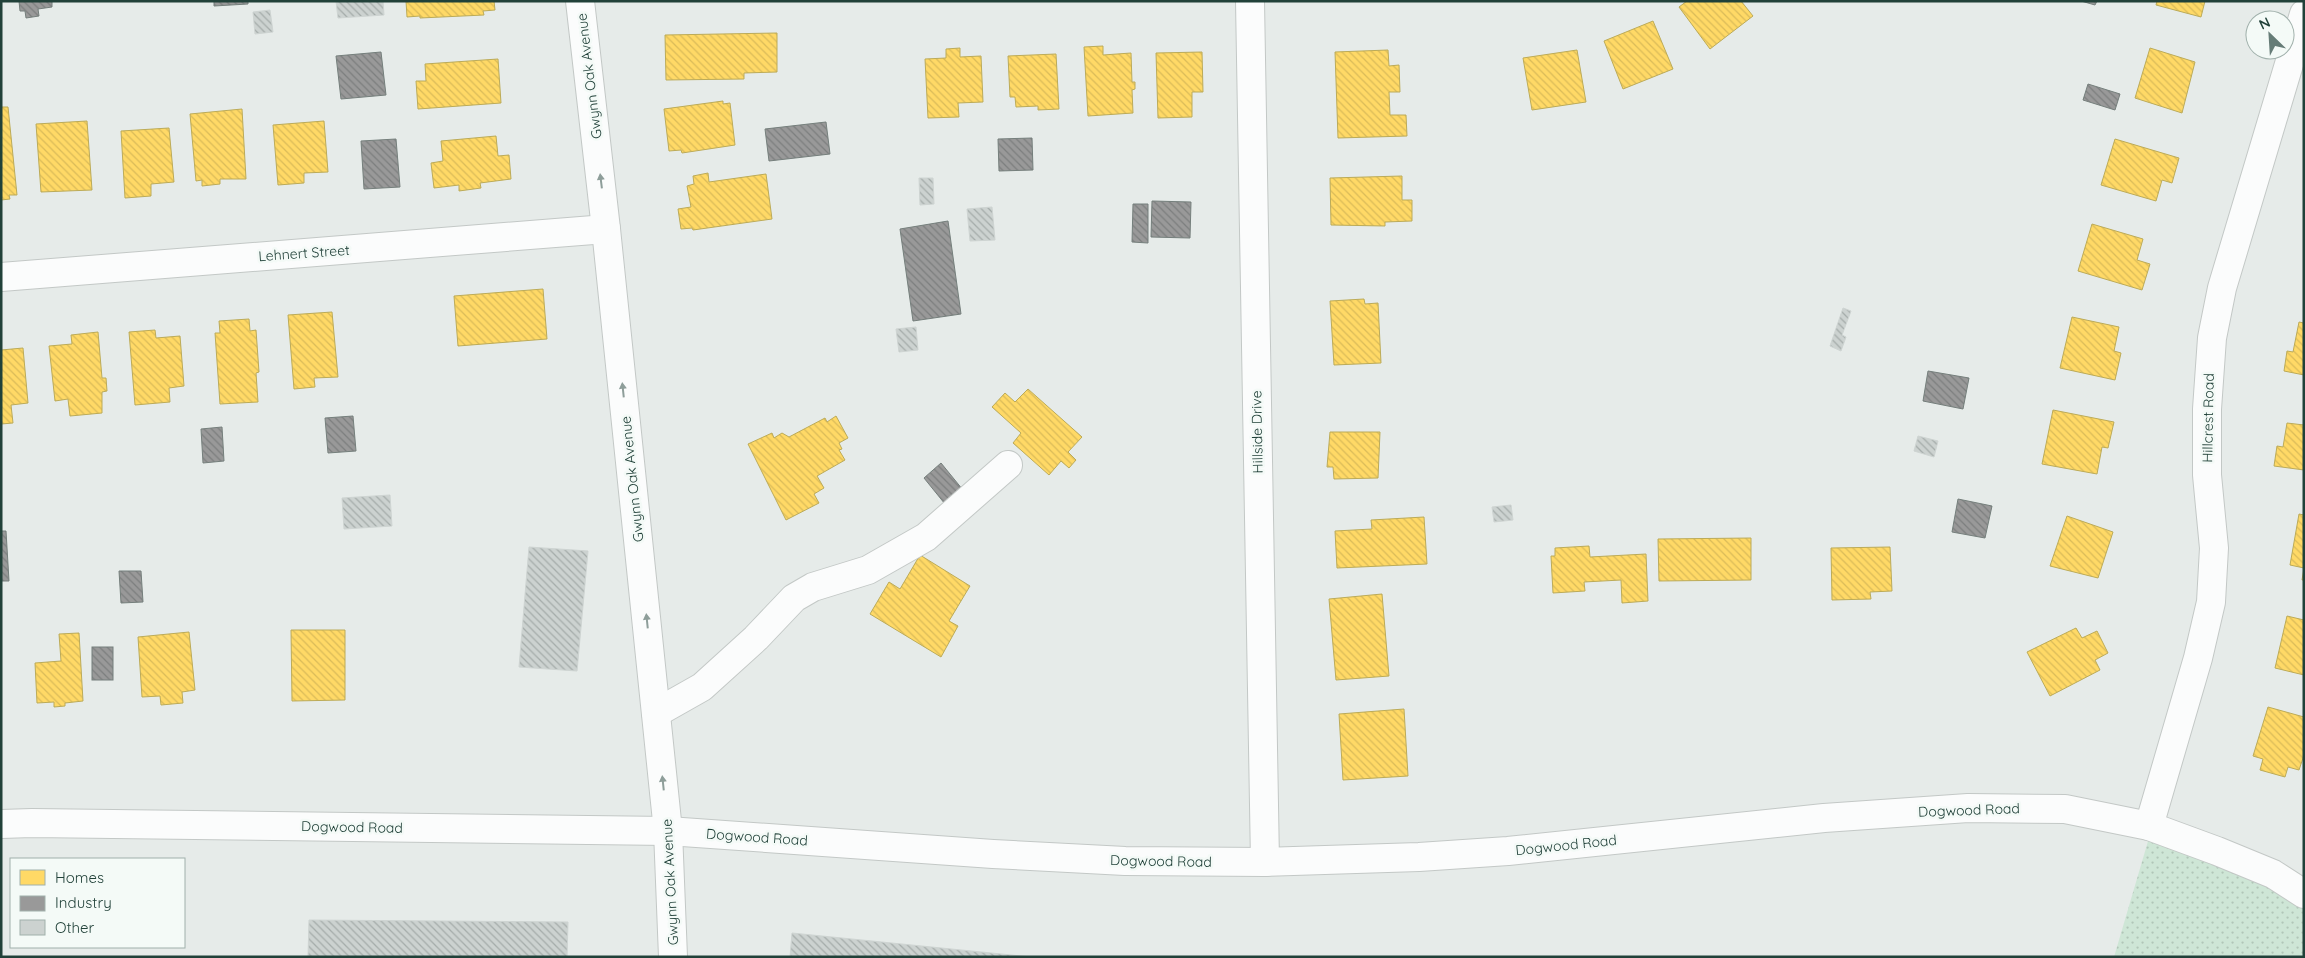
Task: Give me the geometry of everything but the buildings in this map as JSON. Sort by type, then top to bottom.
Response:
[{"type":"street","name":"Gwynn Oak Avenue","points":[[580,1],[606,229],[668,831],[673,957]]},
{"type":"street","name":"Hillside Drive","points":[[1250,1],[1265,862]]},
{"type":"street","name":"Hillcrest Road","points":[[2149,826],[2198,658],[2211,602],[2214,548],[2207,474],[2207,409],[2212,338],[2222,288],[2304,14]]},
{"type":"street","name":"Lehnert Street","points":[[1,277],[606,229]]},
{"type":"street","points":[[656,713],[702,687],[756,638],[794,598],[813,587],[868,570],[926,537],[1008,465]]},
{"type":"street","name":"Dogwood Road","points":[[1,824],[668,831],[993,854],[1125,861],[1265,862],[1420,857],[1508,851],[1824,818],[1968,808],[2065,809],[2149,826],[2273,874],[2304,894]]},
{"type":"green space","points":[[2151,831],[2304,897],[2304,957],[2114,957]]}]
